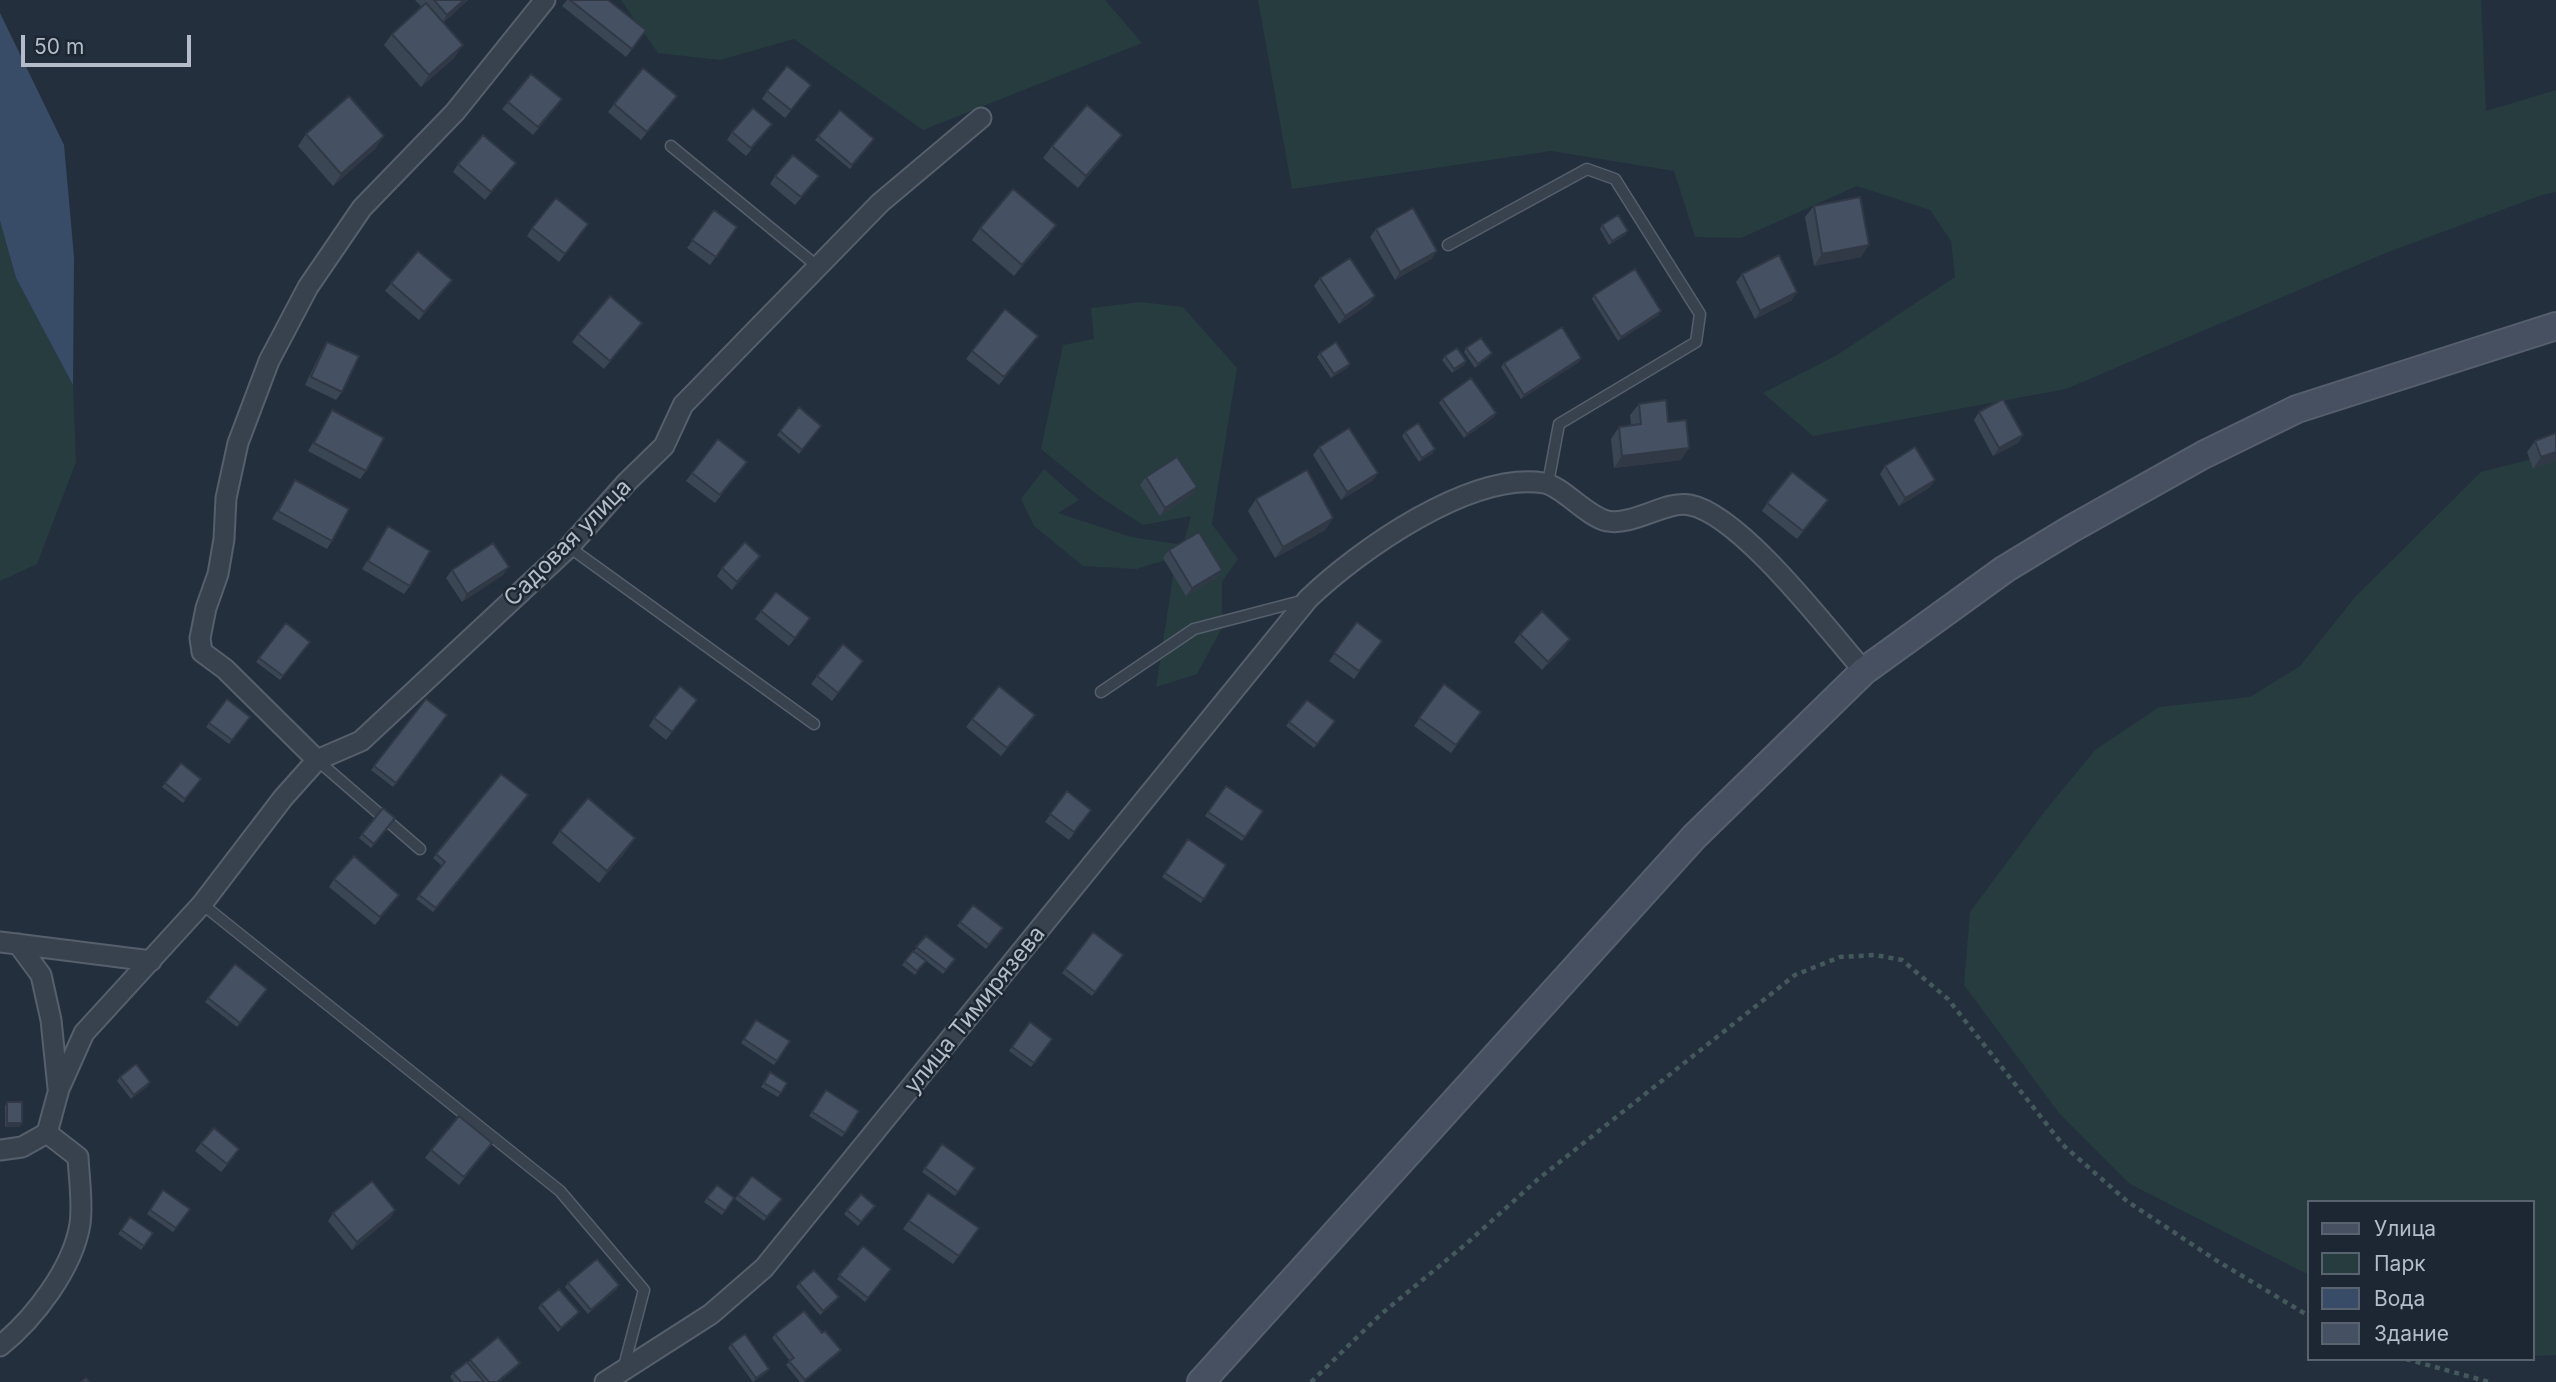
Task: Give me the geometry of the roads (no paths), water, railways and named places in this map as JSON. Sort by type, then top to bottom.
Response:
[{"type":"main road","points":[[1201,1382],[1694,837],[1864,671],[2005,569],[2083,522],[2297,409],[2556,326]]},
{"type":"street","points":[[317,760],[225,668],[202,652],[200,638],[206,608],[218,574],[224,539],[226,498],[237,443],[269,361],[308,287],[362,208],[455,111],[545,0]]},
{"type":"street","name":"Садовая улица","points":[[47,1133],[59,1088],[83,1033],[202,904],[283,798],[317,760],[361,741],[569,547],[627,482],[664,446],[683,405],[880,203],[981,118]]},
{"type":"street","name":"улица Тимирязева","points":[[605,1382],[711,1314],[764,1268],[1308,599],[1332,576],[1395,531],[1447,503],[1492,486],[1522,481],[1548,483]]},
{"type":"street","points":[[1548,483],[1580,506],[1608,521],[1639,517],[1687,504],[1708,510],[1756,548],[1864,671]]},
{"type":"street","name":"Садовая улица","points":[[9,943],[151,961]]},
{"type":"street","name":"Садовая улица","points":[[9,943],[41,975],[51,1020],[59,1088]]},
{"type":"street","points":[[0,1150],[22,1147],[47,1133],[78,1157],[80,1224],[67,1262],[51,1290],[31,1317],[0,1346]]},
{"type":"lane","points":[[671,146],[817,266]]},
{"type":"lane","points":[[1448,245],[1587,169],[1615,179],[1700,314],[1696,342],[1559,424],[1548,483]]},
{"type":"lane","points":[[569,547],[814,724]]},
{"type":"lane","points":[[1101,692],[1194,629],[1308,599]]},
{"type":"lane","points":[[317,760],[420,849]]},
{"type":"lane","points":[[202,904],[560,1191],[644,1290],[622,1371]]},
{"type":"water","points":[[0,13],[64,145],[74,257],[73,385],[16,278],[0,221]]}]
